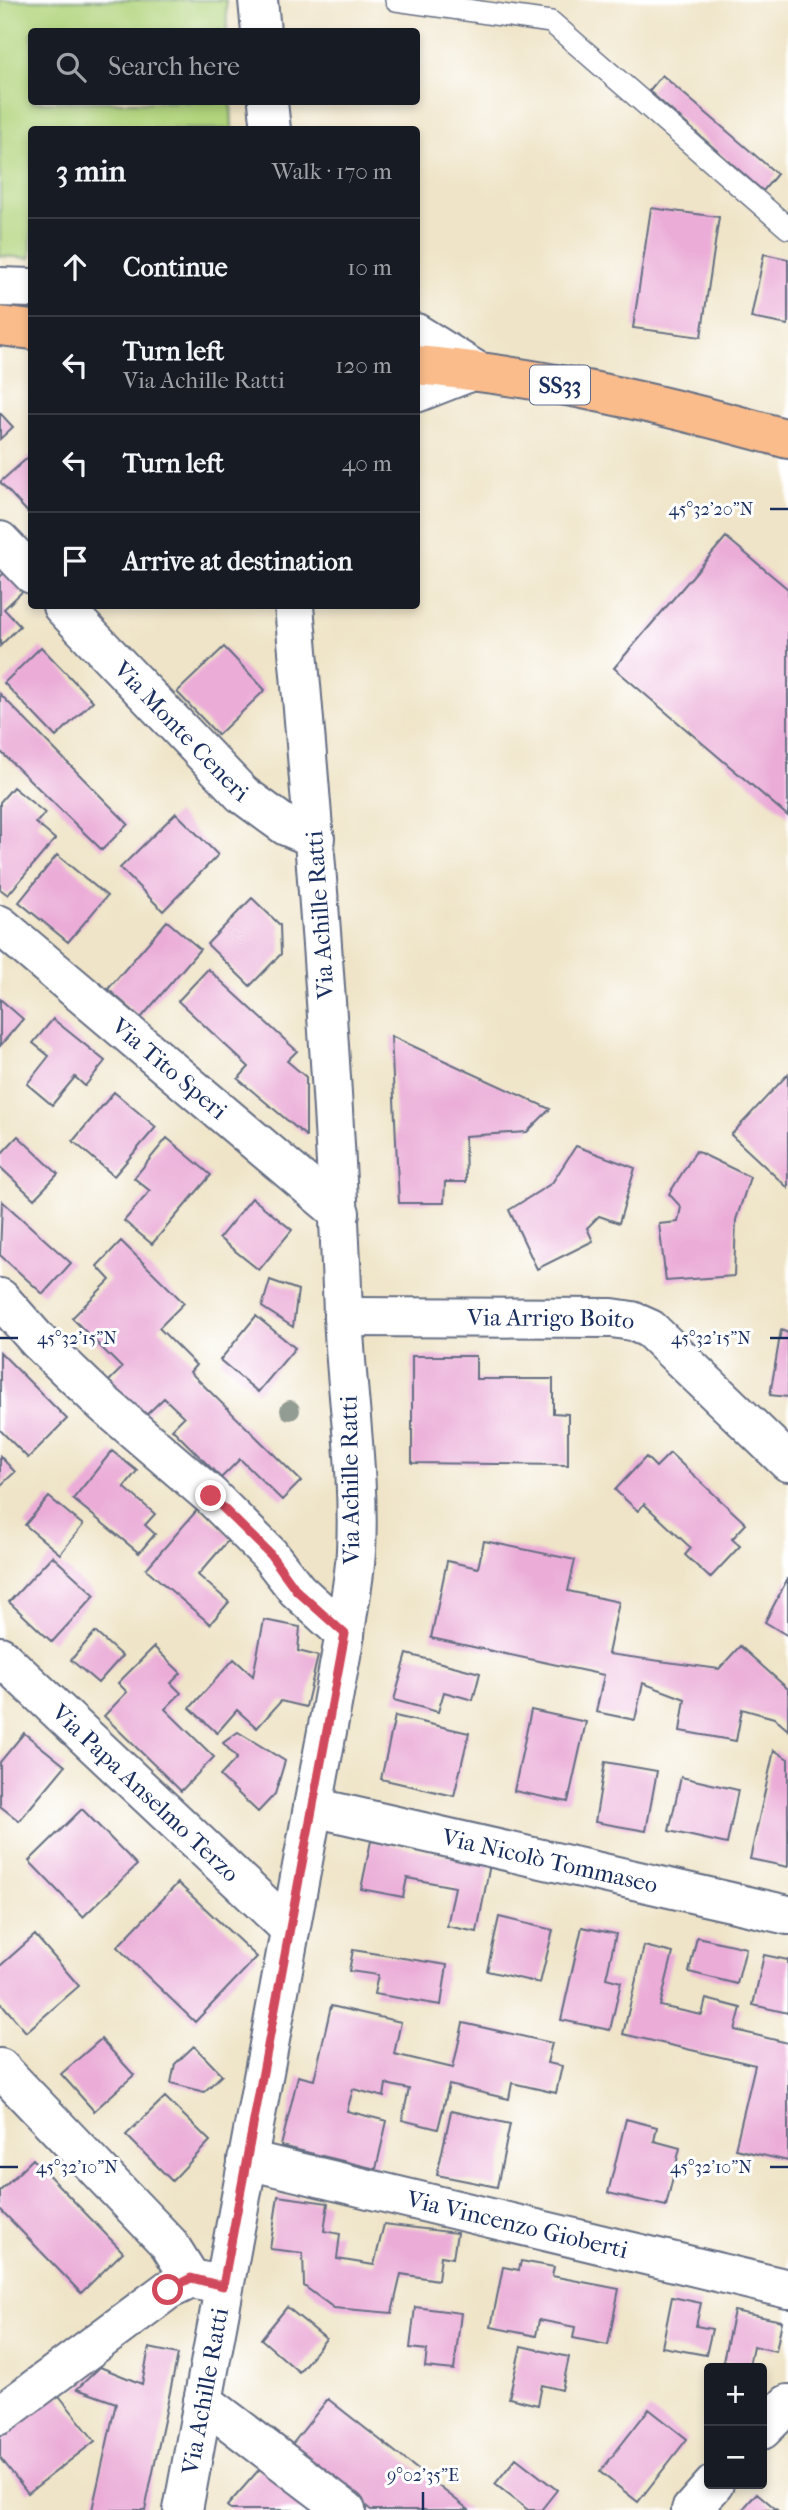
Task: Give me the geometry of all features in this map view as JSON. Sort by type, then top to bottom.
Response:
[{"type":"main road","points":[[0,326],[28,330]]},
{"type":"main road","name":"SS33","points":[[420,365],[475,370],[646,401],[788,439]]},
{"type":"street","points":[[258,0],[261,28]]},
{"type":"street","points":[[268,105],[271,126]]},
{"type":"street","points":[[0,287],[28,288]]},
{"type":"street","points":[[420,336],[475,370]]},
{"type":"street","points":[[420,391],[475,370]]},
{"type":"street","points":[[0,541],[28,570]]},
{"type":"street","name":"Via Monte Ceneri","points":[[64,609],[242,794],[286,825],[315,838]]},
{"type":"street","name":"Via Achille Ratti","points":[[183,2510],[203,2401],[207,2282],[247,2160],[345,1634],[356,1552],[356,1506],[343,1317],[340,1213],[315,838],[295,609]]},
{"type":"street","name":"Via Tito Speri","points":[[0,925],[340,1213]]},
{"type":"street","points":[[0,1297],[38,1341],[104,1404],[211,1496],[270,1554],[297,1591],[345,1634]]},
{"type":"street","name":"Via Arrigo Boito","points":[[343,1317],[612,1318],[632,1321],[650,1329],[677,1353],[788,1462]]},
{"type":"street","name":"Via Papa Anselmo Terzo","points":[[0,1656],[290,1929]]},
{"type":"street","name":"Via Nicolò Tommaseo","points":[[313,1807],[788,1916]]},
{"type":"street","points":[[0,2068],[207,2282]]},
{"type":"street","name":"Via Vincenzo Gioberti","points":[[247,2160],[788,2289]]},
{"type":"street","points":[[0,2414],[168,2290],[207,2282]]},
{"type":"street","points":[[203,2401],[345,2510]]},
{"type":"street","points":[[766,2426],[788,2404]]},
{"type":"street","points":[[691,2510],[710,2489]]},
{"type":"lane","points":[[396,0],[551,22],[788,228]]},
{"type":"green space","points":[[0,0],[226,0],[227,28],[28,28],[28,105],[231,105],[232,126],[28,126],[28,258],[0,256]]},
{"type":"building","points":[[662,75],[777,174],[763,191],[649,91]]},
{"type":"building","points":[[651,208],[719,217],[701,337],[633,328]]},
{"type":"building","points":[[764,254],[788,259],[788,325],[751,318]]},
{"type":"building","points":[[0,413],[13,427],[0,439]]},
{"type":"building","points":[[28,458],[28,513],[0,482]]},
{"type":"building","points":[[726,537],[788,589],[788,816],[614,668]]},
{"type":"building","points":[[6,571],[25,589],[4,609],[20,626],[0,646],[0,577]]},
{"type":"building","points":[[41,647],[93,701],[56,737],[4,683]]},
{"type":"building","points":[[224,647],[265,690],[218,735],[177,692]]},
{"type":"building","points":[[0,694],[128,824],[102,850],[0,751]]},
{"type":"building","points":[[13,787],[45,813],[36,823],[55,839],[8,895],[0,889],[0,802]]},
{"type":"building","points":[[176,813],[218,855],[163,911],[120,868]]},
{"type":"building","points":[[57,855],[107,896],[68,942],[19,902]]},
{"type":"building","points":[[252,898],[280,925],[281,954],[250,986],[207,944]]},
{"type":"building","points":[[167,921],[200,949],[141,1018],[108,989]]},
{"type":"building","points":[[208,969],[297,1051],[287,1061],[306,1077],[306,1136],[238,1079],[249,1067],[178,1001]]},
{"type":"building","points":[[0,999],[23,1019],[0,1046]]},
{"type":"building","points":[[53,1019],[105,1061],[85,1086],[75,1077],[52,1105],[27,1084],[49,1056],[33,1043]]},
{"type":"building","points":[[391,1036],[550,1109],[527,1132],[465,1136],[466,1182],[445,1182],[444,1203],[399,1203]]},
{"type":"building","points":[[788,1074],[788,1188],[731,1135]]},
{"type":"building","points":[[114,1092],[156,1127],[114,1176],[73,1141]]},
{"type":"building","points":[[18,1136],[58,1174],[34,1199],[0,1167],[0,1155]]},
{"type":"building","points":[[167,1138],[211,1175],[152,1244],[124,1221],[150,1191],[134,1178]]},
{"type":"building","points":[[576,1146],[635,1168],[619,1223],[599,1216],[587,1228],[593,1241],[537,1269],[509,1210],[552,1183]]},
{"type":"building","points":[[696,1151],[750,1177],[736,1220],[734,1276],[666,1281],[659,1224],[678,1222],[681,1207],[669,1194]]},
{"type":"building","points":[[252,1198],[292,1230],[259,1270],[219,1238]]},
{"type":"building","points":[[2,1201],[71,1263],[43,1294],[0,1255]]},
{"type":"building","points":[[121,1241],[184,1303],[159,1328],[196,1365],[190,1372],[301,1481],[282,1500],[240,1459],[221,1478],[172,1429],[184,1417],[164,1398],[142,1419],[106,1384],[122,1368],[72,1318],[110,1280],[97,1266]]},
{"type":"building","points":[[270,1280],[298,1290],[293,1327],[262,1307]]},
{"type":"building","points":[[256,1316],[295,1348],[258,1392],[220,1360]]},
{"type":"building","points":[[781,1330],[788,1333],[788,1397],[770,1395]]},
{"type":"building","points":[[0,1352],[67,1419],[28,1458],[0,1430]]},
{"type":"building","points":[[412,1356],[476,1356],[476,1379],[553,1379],[553,1413],[568,1414],[568,1465],[412,1463]]},
{"type":"building","points":[[112,1451],[137,1471],[124,1487],[155,1514],[145,1525],[155,1534],[139,1553],[73,1499]]},
{"type":"building","points":[[670,1453],[746,1524],[732,1539],[740,1546],[710,1578],[685,1555],[691,1548],[644,1504],[638,1511],[615,1490],[646,1457],[656,1467]]},
{"type":"building","points":[[0,1456],[15,1472],[0,1486]]},
{"type":"building","points":[[49,1497],[83,1525],[60,1554],[25,1525]]},
{"type":"building","points":[[198,1509],[231,1537],[198,1575],[229,1602],[210,1624],[146,1569]]},
{"type":"building","points":[[484,1541],[575,1560],[568,1591],[619,1602],[608,1654],[719,1669],[740,1646],[788,1689],[788,1730],[774,1718],[742,1709],[736,1741],[680,1731],[685,1699],[643,1683],[635,1720],[596,1712],[604,1675],[431,1638],[447,1561],[478,1568]]},
{"type":"building","points":[[52,1556],[95,1595],[52,1642],[9,1602]]},
{"type":"building","points":[[788,1578],[788,1636],[765,1622]]},
{"type":"building","points":[[264,1620],[300,1627],[298,1651],[318,1656],[306,1707],[281,1701],[257,1728],[237,1710],[217,1733],[190,1708],[234,1659],[253,1676]]},
{"type":"building","points":[[95,1632],[122,1656],[98,1683],[71,1660]]},
{"type":"building","points":[[154,1647],[181,1673],[171,1683],[181,1693],[165,1709],[214,1757],[181,1791],[104,1716],[127,1692],[118,1683]]},
{"type":"building","points":[[407,1654],[480,1673],[473,1700],[444,1692],[438,1712],[394,1700]]},
{"type":"building","points":[[531,1710],[586,1722],[568,1802],[514,1791]]},
{"type":"building","points":[[395,1716],[469,1733],[454,1796],[381,1779]]},
{"type":"building","points":[[238,1732],[285,1761],[275,1794],[258,1812],[220,1776],[237,1758],[223,1743]]},
{"type":"building","points":[[24,1733],[65,1766],[19,1821],[0,1806],[0,1762]]},
{"type":"building","points":[[774,1750],[788,1759],[788,1867],[750,1859]]},
{"type":"building","points":[[605,1762],[657,1771],[646,1831],[595,1822]]},
{"type":"building","points":[[681,1777],[738,1790],[727,1844],[669,1831]]},
{"type":"building","points":[[82,1809],[137,1865],[83,1917],[29,1861]]},
{"type":"building","points":[[371,1841],[490,1864],[477,1932],[447,1926],[455,1887],[407,1878],[403,1897],[361,1889]]},
{"type":"building","points":[[178,1883],[257,1957],[195,2022],[117,1947]]},
{"type":"building","points":[[499,1917],[553,1930],[540,1983],[487,1971]]},
{"type":"building","points":[[582,1927],[616,1934],[606,1978],[621,1982],[610,2030],[561,2020]]},
{"type":"building","points":[[35,1935],[79,1986],[26,2032],[0,2002],[0,1966]]},
{"type":"building","points":[[697,1937],[746,1948],[737,1984],[689,1972]]},
{"type":"building","points":[[644,1946],[673,1953],[660,2006],[702,2015],[706,1999],[741,2008],[735,2030],[788,2043],[788,2161],[735,2149],[755,2065],[623,2034]]},
{"type":"building","points":[[353,1950],[447,1965],[441,2005],[374,1994],[378,1975],[349,1971]]},
{"type":"building","points":[[764,1955],[788,1960],[788,2013],[753,2005]]},
{"type":"building","points":[[331,2006],[401,2022],[394,2054],[453,2068],[463,2023],[552,2043],[547,2063],[562,2066],[556,2093],[512,2083],[509,2099],[449,2085],[438,2129],[402,2120],[409,2089],[386,2084],[384,2097],[353,2089],[347,2111],[387,2121],[376,2169],[281,2146],[298,2076],[314,2080]]},
{"type":"building","points":[[101,2039],[134,2075],[94,2111],[61,2074]]},
{"type":"building","points":[[194,2046],[222,2075],[204,2092],[171,2083],[175,2064]]},
{"type":"building","points":[[165,2097],[210,2141],[172,2181],[126,2135]]},
{"type":"building","points":[[451,2111],[510,2124],[497,2187],[437,2175]]},
{"type":"building","points":[[626,2119],[657,2127],[654,2141],[680,2148],[666,2206],[608,2193]]},
{"type":"building","points":[[33,2159],[123,2252],[81,2293],[0,2209],[0,2191]]},
{"type":"building","points":[[278,2196],[328,2203],[324,2231],[340,2234],[337,2259],[374,2265],[384,2224],[457,2233],[453,2258],[441,2256],[438,2280],[401,2274],[392,2313],[334,2308],[304,2286],[303,2253],[270,2249]]},
{"type":"building","points":[[521,2261],[554,2267],[552,2276],[619,2289],[608,2345],[573,2338],[575,2327],[539,2320],[536,2336],[491,2327],[503,2267],[519,2270]]},
{"type":"building","points":[[672,2297],[701,2303],[696,2326],[712,2329],[706,2355],[662,2347]]},
{"type":"building","points":[[287,2307],[326,2339],[299,2372],[261,2339]]},
{"type":"building","points":[[415,2307],[461,2313],[454,2370],[425,2367],[427,2350],[410,2348]]},
{"type":"building","points":[[734,2311],[782,2321],[776,2351],[753,2346],[750,2363],[723,2361]]},
{"type":"building","points":[[521,2346],[569,2357],[562,2390],[542,2385],[538,2405],[509,2398]]},
{"type":"building","points":[[149,2348],[178,2354],[145,2510],[92,2510],[116,2403],[77,2389],[100,2367],[142,2384]]},
{"type":"building","points":[[56,2392],[95,2441],[28,2493],[0,2457],[0,2437]]},
{"type":"building","points":[[328,2399],[469,2510],[371,2510],[290,2447]]},
{"type":"building","points":[[649,2409],[687,2439],[638,2502],[600,2472]]},
{"type":"building","points":[[516,2458],[557,2490],[541,2510],[528,2510],[495,2484]]},
{"type":"building","points":[[264,2464],[318,2510],[231,2510],[227,2506]]},
{"type":"building","points":[[757,2493],[777,2510],[742,2510]]},
{"type":"route","points":[[168,2290],[191,2278],[223,2286],[345,1634],[297,1591],[270,1554],[211,1496]]}]
